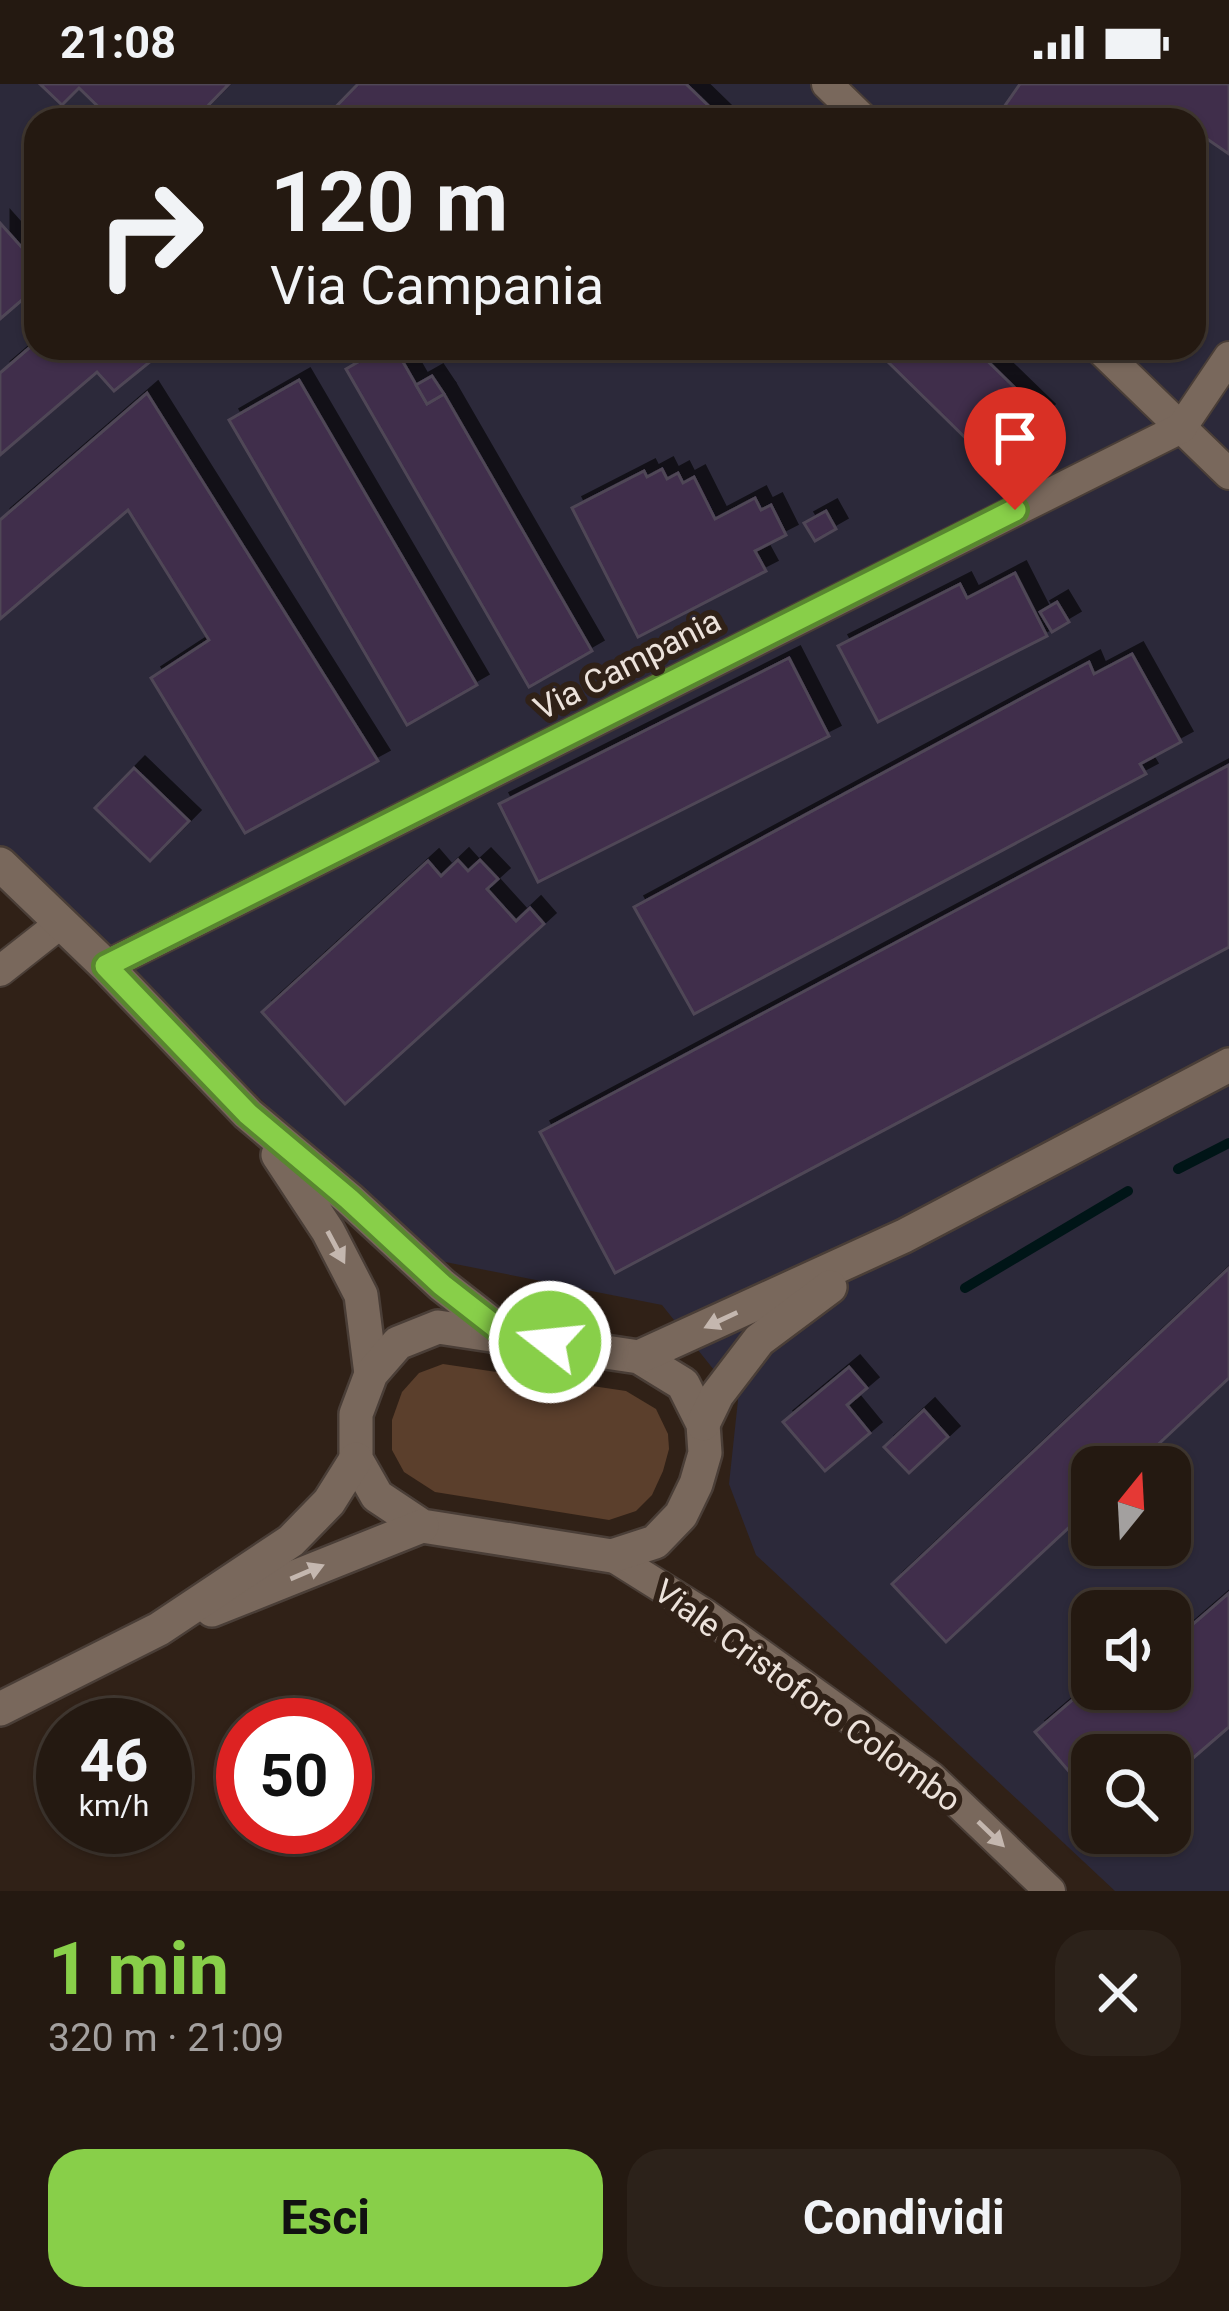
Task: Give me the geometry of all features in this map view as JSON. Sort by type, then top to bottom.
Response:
[{"type":"main road","points":[[0,864],[248,1114],[442,1285],[506,1335]]},
{"type":"main road","points":[[639,1357],[904,1236],[1229,1065]]},
{"type":"main road","points":[[248,1114],[328,1231],[361,1295],[371,1374]]},
{"type":"main road","points":[[704,1424],[682,1384],[639,1357],[438,1327],[398,1343],[371,1374],[356,1414],[356,1459],[377,1496],[422,1526],[612,1556],[656,1542],[682,1515],[696,1484],[705,1453],[704,1424],[717,1395],[759,1340],[904,1236]]},
{"type":"main road","points":[[159,1629],[291,1541],[329,1502],[356,1459]]},
{"type":"main road","points":[[0,1709],[159,1629],[422,1526]]},
{"type":"street","points":[[827,84],[852,108]]},
{"type":"street","points":[[1180,428],[1229,357]]},
{"type":"street","points":[[1111,360],[1229,474]]},
{"type":"street","name":"Via Campania","points":[[106,966],[1180,428]]},
{"type":"street","points":[[0,971],[61,923]]},
{"type":"street","name":"Viale Cristoforo Colombo","points":[[612,1556],[706,1615],[931,1777],[1050,1891]]},
{"type":"shaded area","points":[[0,84],[1229,84],[1229,1891],[1115,1891],[1075,1854],[1191,1854],[1191,1734],[1071,1734],[1071,1850],[756,1555],[729,1484],[738,1400],[662,1305],[425,1258],[0,847]]},
{"type":"shaded area","points":[[443,1364],[626,1391],[656,1409],[668,1434],[669,1449],[652,1495],[636,1511],[609,1520],[435,1492],[404,1472],[392,1450],[392,1420],[402,1392],[419,1373]]},
{"type":"building","points":[[40,84],[229,84],[206,108],[100,108],[79,88],[62,105]]},
{"type":"building","points":[[358,84],[686,84],[711,108],[335,108]]},
{"type":"building","points":[[1020,84],[1229,84],[1229,154],[1206,138],[1206,108],[1003,108]]},
{"type":"building","points":[[0,223],[24,250],[24,298],[0,319]]},
{"type":"building","points":[[24,352],[24,360],[152,360],[114,391],[97,372],[0,455],[0,373]]},
{"type":"building","points":[[361,360],[402,360],[427,404],[444,394],[592,651],[529,687],[346,369]]},
{"type":"building","points":[[886,360],[986,360],[1043,415],[993,465]]},
{"type":"building","points":[[432,376],[444,394],[427,404],[416,385]]},
{"type":"building","points":[[299,380],[477,685],[407,725],[229,420]]},
{"type":"building","points":[[147,393],[378,761],[245,833],[151,678],[209,640],[128,510],[0,619],[0,520]]},
{"type":"building","points":[[662,469],[667,479],[678,473],[683,483],[694,477],[715,519],[755,498],[761,510],[771,505],[786,535],[755,551],[766,571],[638,637],[572,508],[644,471],[647,477]]},
{"type":"building","points":[[826,511],[836,529],[815,541],[804,523]]},
{"type":"building","points":[[1015,573],[1047,636],[878,722],[838,646],[960,584],[967,598]]},
{"type":"building","points":[[1057,602],[1069,622],[1052,632],[1040,612]]},
{"type":"building","points":[[1132,654],[1181,742],[1140,764],[1146,774],[694,1014],[634,907],[1089,662],[1094,674]]},
{"type":"building","points":[[789,658],[829,736],[538,882],[499,804]]},
{"type":"building","points":[[1229,765],[1229,947],[615,1273],[540,1132]]},
{"type":"building","points":[[134,768],[189,821],[150,861],[95,808]]},
{"type":"building","points":[[458,860],[468,871],[480,860],[498,879],[487,889],[516,921],[530,908],[544,924],[345,1104],[262,1012],[428,861],[441,876]]},
{"type":"building","points":[[1229,1268],[1229,1378],[1156,1446],[1071,1446],[1071,1526],[946,1642],[892,1584]]},
{"type":"building","points":[[849,1367],[867,1388],[847,1405],[870,1433],[825,1471],[783,1422]]},
{"type":"building","points":[[924,1410],[948,1437],[909,1473],[884,1447]]},
{"type":"building","points":[[1229,1593],[1229,1727],[1191,1760],[1191,1734],[1071,1734],[1071,1774],[1035,1732],[1071,1701],[1071,1710],[1191,1710],[1191,1626]]},
{"type":"waterway","points":[[1178,1169],[1229,1143]]},
{"type":"waterway","points":[[965,1288],[1128,1191]]},
{"type":"route","points":[[550,1342],[506,1335],[442,1285],[248,1114],[106,966],[1015,510]]}]
